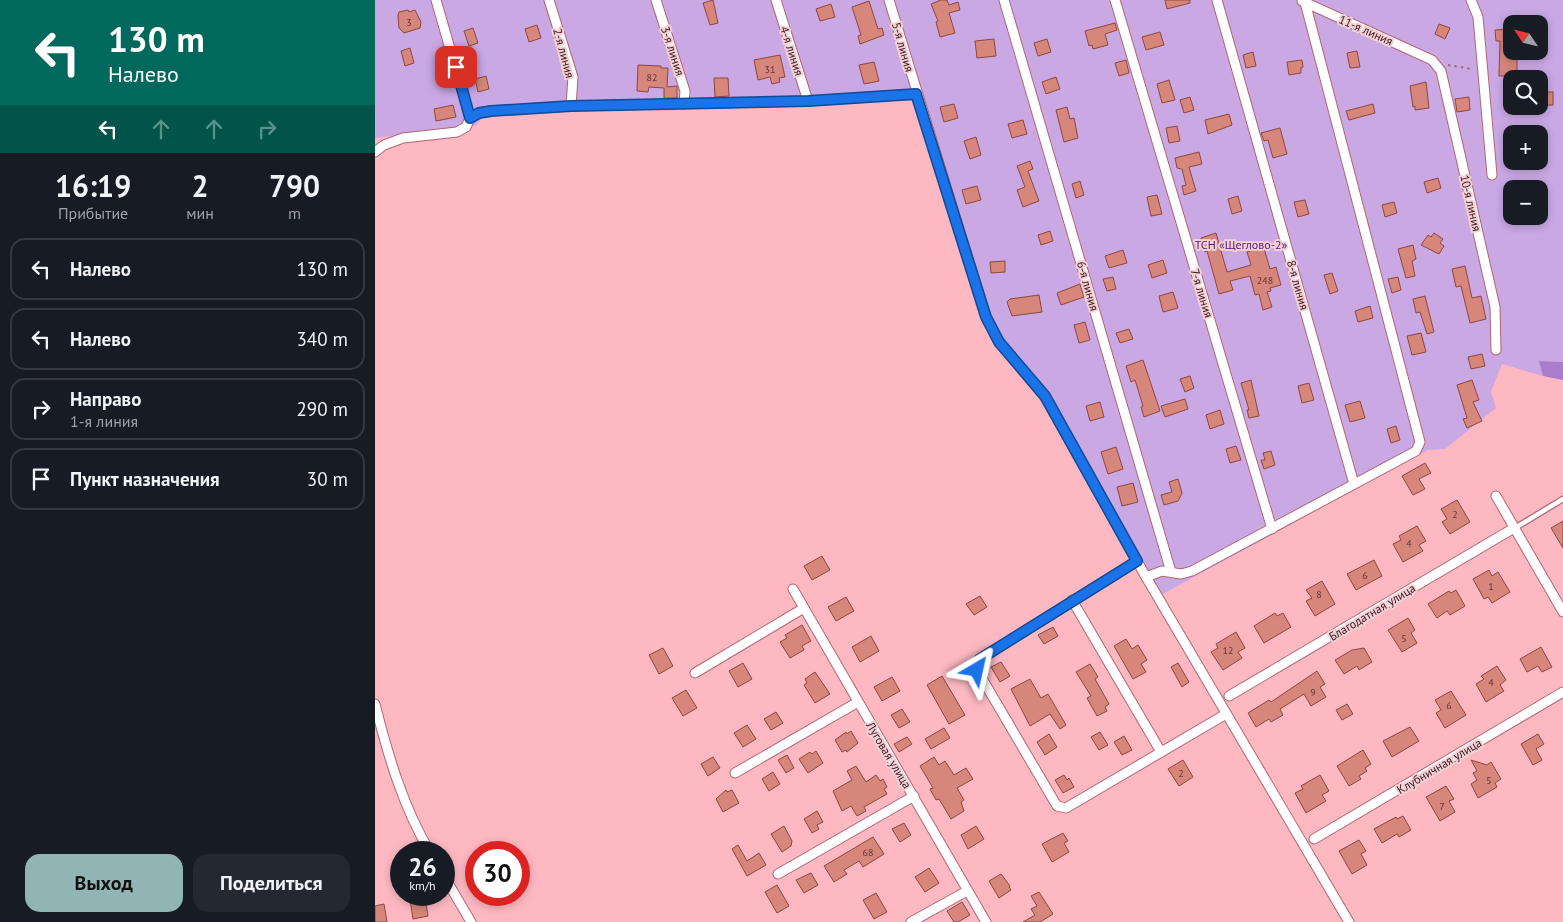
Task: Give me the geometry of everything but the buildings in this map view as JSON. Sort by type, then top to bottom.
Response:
[{"type":"street","points":[[375,152],[384,145],[403,138],[457,132],[467,126],[470,118],[436,0]]},
{"type":"street","name":"2-я линия","points":[[549,0],[573,77],[571,106]]},
{"type":"street","name":"3-я линия","points":[[656,0],[685,91],[684,104]]},
{"type":"street","name":"4-я линия","points":[[776,0],[808,101]]},
{"type":"street","name":"5-я линия","points":[[889,0],[916,94],[986,317],[999,342],[1045,396],[1145,577],[1349,922]]},
{"type":"street","name":"6-я линия","points":[[1004,0],[1171,572]]},
{"type":"street","name":"7-я линия","points":[[1115,0],[1272,529]]},
{"type":"street","name":"8-я линия","points":[[1217,0],[1355,484]]},
{"type":"street","points":[[1471,0],[1478,17],[1492,175]]},
{"type":"street","points":[[1145,577],[1162,571],[1181,574],[1192,571],[1416,451],[1420,442],[1302,1]]},
{"type":"street","name":"11-я линия","points":[[1302,1],[1432,60]]},
{"type":"street","name":"10-я линия","points":[[1432,60],[1441,71],[1495,307],[1496,350]]},
{"type":"street","points":[[470,118],[479,113],[491,111],[571,106],[808,101],[916,94]]},
{"type":"street","points":[[1496,496],[1563,612]]},
{"type":"street","name":"Благодатная улица","points":[[1229,696],[1514,528]]},
{"type":"street","points":[[1137,561],[980,659],[976,664],[977,670],[1057,806],[1061,808],[1066,808],[1226,714]]},
{"type":"street","name":"Луговая улица","points":[[793,589],[986,922]]},
{"type":"street","points":[[1072,600],[1161,752]]},
{"type":"street","points":[[695,673],[804,608]]},
{"type":"street","name":"Клубничная улица","points":[[1314,839],[1563,692]]},
{"type":"street","points":[[735,773],[858,702]]},
{"type":"street","points":[[375,704],[388,754],[418,832],[423,841]]},
{"type":"street","points":[[778,874],[914,796]]},
{"type":"street","points":[[911,922],[967,890]]},
{"type":"street","points":[[455,895],[471,922]]},
{"type":"lane","points":[[1514,528],[1563,499]]},
{"type":"path","points":[[1452,66],[1482,70]]},
{"type":"green space","name":"ТСН «Щеглово-2»","points":[[375,0],[1563,0],[1563,362],[1540,361],[1543,376],[1502,364],[1491,392],[1496,408],[1445,449],[1428,450],[1161,595],[1049,394],[1003,340],[990,316],[922,97],[492,114],[482,118],[475,126],[375,138]]},
{"type":"shaded area","points":[[1539,361],[1563,362],[1563,380],[1543,376]]},
{"type":"route","points":[[456,67],[470,118],[479,113],[491,111],[571,106],[808,101],[916,94],[986,317],[999,342],[1045,396],[1137,561],[980,659],[976,664],[977,670]]}]
